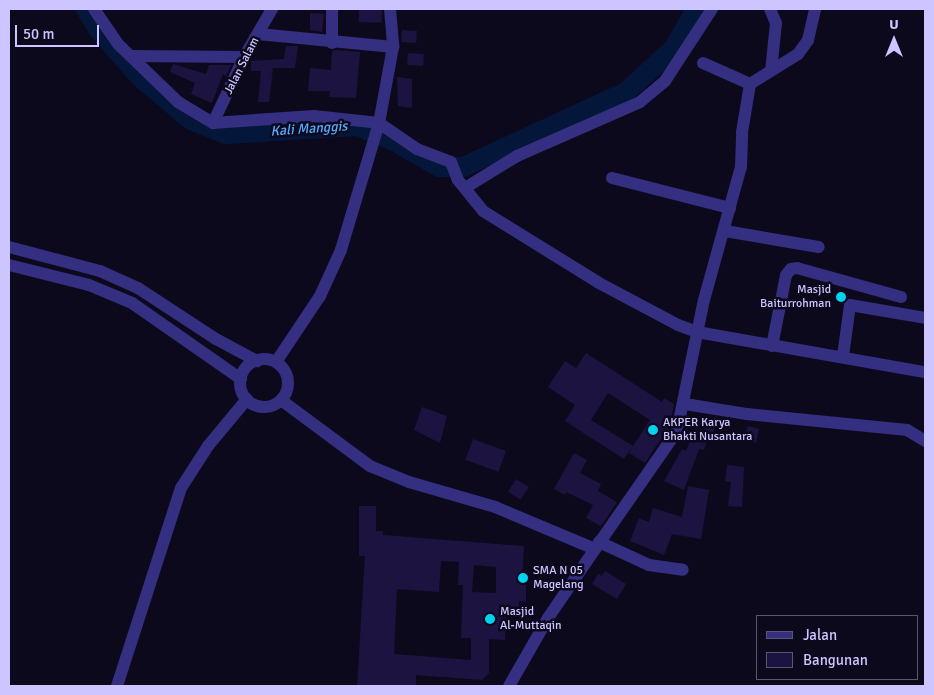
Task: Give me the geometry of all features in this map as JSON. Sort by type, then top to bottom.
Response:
[{"type":"street","points":[[94,9],[118,44],[178,102],[213,123],[314,116],[379,124],[417,149],[451,162],[462,184],[483,211],[534,244],[616,292],[697,332],[925,372]]},
{"type":"street","name":"Jalan Salam","points":[[213,123],[244,57],[272,9]]},
{"type":"street","points":[[332,9],[332,43]]},
{"type":"street","points":[[276,362],[330,277],[374,144],[393,47],[390,9]]},
{"type":"street","points":[[462,184],[517,156],[640,102],[665,81],[712,9]]},
{"type":"street","points":[[770,9],[776,23],[771,71]]},
{"type":"street","points":[[509,686],[548,618],[677,431],[684,404],[697,332],[741,167],[742,132],[750,84],[798,54],[808,40],[815,9]]},
{"type":"street","points":[[258,34],[332,43],[393,47]]},
{"type":"street","points":[[132,56],[244,57]]},
{"type":"street","points":[[703,64],[750,84]]},
{"type":"street","points":[[612,178],[730,208]]},
{"type":"street","points":[[725,231],[819,247]]},
{"type":"street","points":[[9,248],[100,272],[138,288],[216,339],[257,360],[276,362]]},
{"type":"street","points":[[9,265],[90,285],[132,303],[241,379],[247,399]]},
{"type":"street","points":[[772,346],[786,275],[791,270],[797,268],[901,297]]},
{"type":"street","points":[[842,356],[850,306],[925,318]]},
{"type":"street","points":[[241,379],[246,367],[257,360]]},
{"type":"street","points":[[247,399],[268,407],[282,400],[288,380],[276,362]]},
{"type":"street","points":[[117,686],[181,488],[208,446],[247,399]]},
{"type":"street","points":[[282,400],[332,441],[370,466],[409,482],[495,507],[650,565],[683,570]]},
{"type":"street","points":[[684,404],[747,414],[907,430],[925,441]]},
{"type":"building","points":[[359,9],[382,10],[382,23],[359,22]]},
{"type":"building","points":[[310,13],[324,14],[322,32],[310,30]]},
{"type":"building","points":[[402,30],[417,31],[416,43],[401,42]]},
{"type":"building","points":[[286,46],[298,46],[295,68],[273,68],[269,102],[258,102],[261,71],[251,71],[251,61],[284,59]]},
{"type":"building","points":[[332,51],[360,52],[356,98],[329,97],[330,91],[308,91],[310,68],[331,70]]},
{"type":"building","points":[[408,53],[424,54],[423,66],[407,65]]},
{"type":"building","points":[[173,64],[206,74],[209,65],[231,65],[226,76],[223,74],[212,103],[191,94],[195,83],[170,72]]},
{"type":"building","points":[[397,77],[412,79],[412,108],[398,106]]},
{"type":"building","points":[[586,353],[662,402],[664,398],[674,404],[670,425],[645,463],[629,453],[633,446],[624,459],[565,421],[575,405],[548,387],[565,361],[576,368]],"holes":[[[608,393],[650,420],[633,446],[591,420]]]},
{"type":"building","points":[[422,407],[447,416],[440,443],[414,430]]},
{"type":"building","points":[[708,416],[718,419],[712,438],[702,435]]},
{"type":"building","points":[[748,426],[759,429],[756,443],[744,439]]},
{"type":"building","points":[[692,435],[707,440],[704,450],[699,449],[684,490],[664,481],[682,449],[686,451]]},
{"type":"building","points":[[473,439],[506,451],[498,472],[465,460]]},
{"type":"building","points":[[574,453],[587,460],[580,473],[601,484],[598,491],[617,502],[601,526],[586,518],[593,505],[566,492],[565,495],[554,489]]},
{"type":"building","points":[[727,465],[744,467],[742,507],[728,506],[731,482],[725,481]]},
{"type":"building","points":[[516,479],[529,487],[521,500],[508,492]]},
{"type":"building","points":[[688,486],[709,490],[701,539],[672,534],[664,555],[630,541],[639,518],[649,522],[653,508],[682,517]]},
{"type":"building","points":[[359,506],[376,506],[376,531],[383,531],[383,535],[524,546],[522,580],[526,580],[526,602],[519,601],[519,612],[506,612],[505,640],[489,639],[489,673],[482,680],[416,675],[416,686],[357,686],[365,556],[359,556]],"holes":[[[441,561],[459,562],[458,585],[463,585],[461,638],[471,638],[471,660],[394,654],[397,589],[439,592]],[[474,565],[496,567],[496,593],[472,592]]]},
{"type":"building","points":[[605,571],[626,584],[617,599],[592,584],[598,574],[602,576]]},
{"type":"waterway","name":"Kali Manggis","points":[[86,9],[98,29],[140,77],[191,120],[226,134],[358,126],[396,142],[439,167],[463,167],[626,92],[674,48],[696,9]]},
{"type":"place","name":"Masjid Baiturrohman","points":[[841,297]]},
{"type":"place","name":"AKPER Karya Bhakti Nusantara","points":[[653,430]]},
{"type":"place","name":"SMA N 05 Magelang","points":[[523,578]]},
{"type":"place","name":"Masjid Al-Muttaqin","points":[[490,619]]}]
